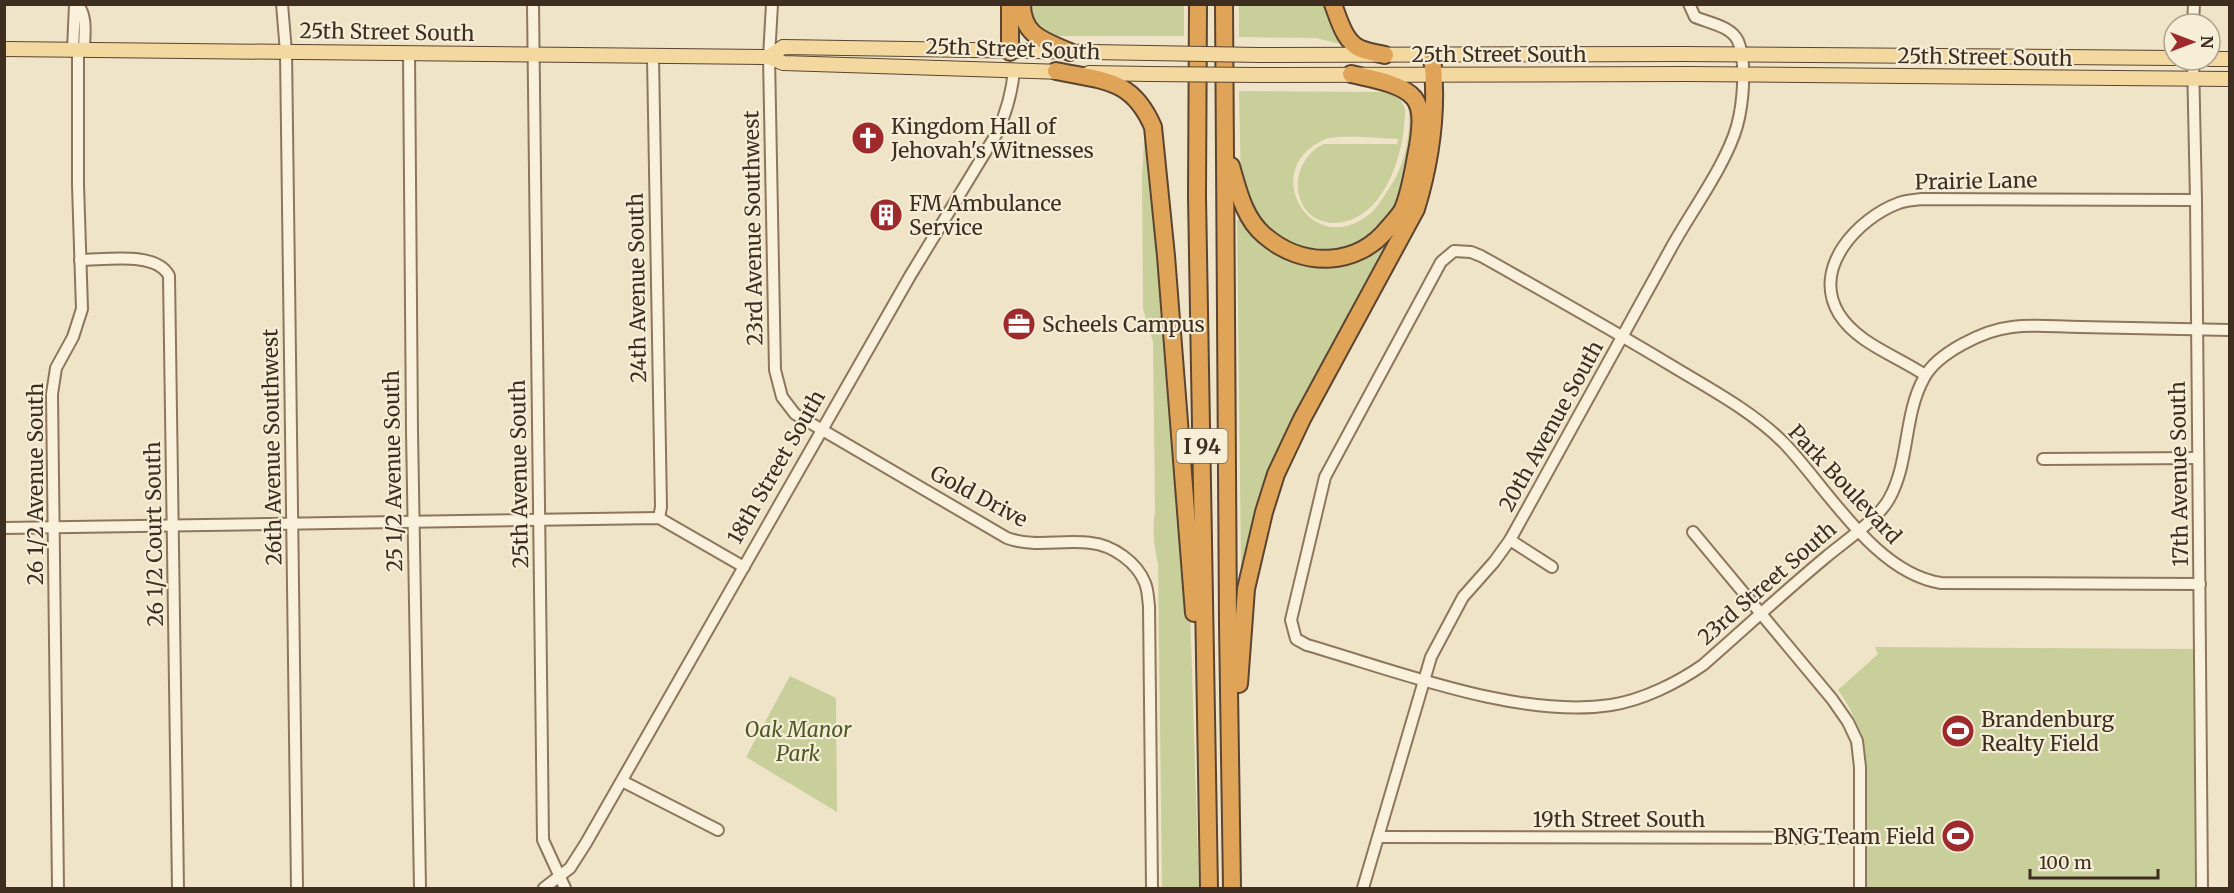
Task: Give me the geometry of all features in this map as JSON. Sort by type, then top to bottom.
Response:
[{"type":"highway","points":[[1010,52],[1011,4]]},
{"type":"highway","points":[[1022,4],[1024,21],[1033,34],[1070,52]]},
{"type":"highway","name":"I 94","points":[[1196,4],[1198,27],[1197,195],[1209,888]]},
{"type":"highway","name":"I 94","points":[[1224,4],[1232,888]]},
{"type":"highway","points":[[1334,4],[1341,26],[1359,49],[1385,55]]},
{"type":"highway","points":[[1231,792],[1245,588],[1264,512],[1276,474],[1302,419],[1416,209],[1430,152],[1434,75],[1432,56]]},
{"type":"highway","points":[[1056,71],[1110,82],[1123,87],[1146,110],[1153,127],[1166,256],[1206,758]]},
{"type":"highway","points":[[1225,147],[1242,205],[1262,234],[1287,251],[1309,258],[1334,259],[1360,250],[1382,237],[1402,210],[1415,163],[1420,113],[1416,100],[1409,93],[1386,83],[1351,74]]},
{"type":"main road","name":"25th Street South","points":[[769,57],[783,47],[1259,56],[1741,54],[2162,58]]},
{"type":"main road","name":"25th Street South","points":[[4,49],[769,57],[783,63],[1150,74],[2229,79]]},
{"type":"main road","name":"18th Street South","points":[[1010,52],[1014,70]]},
{"type":"street","name":"26 1/2 Avenue South","points":[[58,888],[53,380],[56,368],[76,329],[82,309],[76,4]]},
{"type":"street","name":"26th Avenue Southwest","points":[[282,4],[286,52],[297,888]]},
{"type":"street","name":"25th Avenue South","points":[[533,4],[543,840],[565,888]]},
{"type":"street","name":"23rd Avenue Southwest","points":[[772,4],[769,57],[775,374],[782,397],[795,414],[822,430]]},
{"type":"street","name":"20th Avenue South","points":[[1363,888],[1431,657],[1463,597],[1510,540],[1669,250],[1722,160],[1737,127],[1743,75],[1741,54],[1734,34],[1726,28],[1695,17],[1689,4]]},
{"type":"street","name":"25 1/2 Avenue South","points":[[409,53],[420,888]]},
{"type":"street","name":"24th Avenue South","points":[[652,57],[659,518]]},
{"type":"street","name":"18th Street South","points":[[544,888],[570,868],[622,781],[909,276],[997,132],[1012,93],[1014,70]]},
{"type":"street","name":"17th Avenue South","points":[[2194,72],[2202,888]]},
{"type":"street","name":"Prairie Lane","points":[[1925,375],[1856,334],[1838,313],[1831,294],[1834,263],[1844,245],[1859,227],[1884,209],[1902,201],[1922,199],[2196,200]]},
{"type":"street","name":"Park Boulevard","points":[[1301,572],[1324,477],[1447,255],[1454,251],[1471,252],[1708,386],[1784,443],[1875,549],[1908,573],[1929,582],[1941,584],[2199,584]]},
{"type":"street","name":"26 1/2 Court South","points":[[80,260],[148,260],[166,268],[169,276],[178,888]]},
{"type":"street","name":"23rd Street South","points":[[1301,572],[1291,620],[1296,639],[1307,645],[1494,698],[1570,708],[1613,705],[1652,692],[1683,678],[1703,665],[1879,513],[1889,500],[1898,480],[1915,395],[1925,375],[1948,354],[1972,339],[2013,327],[2229,330]]},
{"type":"street","name":"Gold Drive","points":[[822,430],[1007,538],[1019,543],[1033,544],[1091,543],[1110,548],[1127,559],[1138,571],[1145,583],[1149,606],[1152,888]]},
{"type":"street","points":[[2043,459],[2198,458]]},
{"type":"street","points":[[4,528],[659,518],[744,567]]},
{"type":"street","points":[[1693,532],[1832,699],[1848,722],[1857,741],[1860,767],[1860,888]]},
{"type":"street","points":[[1510,540],[1552,567]]},
{"type":"street","points":[[622,781],[717,830]]},
{"type":"street","name":"19th Street South","points":[[1379,837],[1860,838]]},
{"type":"green space","points":[[1028,5],[1184,5],[1184,36],[1055,36],[1036,25]]},
{"type":"green space","points":[[1239,5],[1329,5],[1342,42],[1340,44],[1316,38],[1239,37]]},
{"type":"green space","points":[[1239,91],[1385,92],[1394,95],[1402,102],[1405,115],[1398,158],[1385,189],[1364,213],[1350,220],[1334,223],[1322,221],[1312,215],[1306,210],[1298,192],[1303,164],[1316,149],[1324,144],[1397,144],[1398,139],[1329,138],[1313,146],[1299,160],[1294,176],[1295,193],[1302,208],[1314,220],[1329,227],[1347,226],[1367,216],[1377,206],[1396,178],[1407,145],[1409,111],[1407,100],[1416,120],[1400,202],[1385,225],[1354,246],[1325,253],[1283,242],[1252,213],[1241,184]]},
{"type":"green space","points":[[1145,124],[1151,127],[1190,608],[1199,888],[1162,888],[1158,564],[1154,531],[1153,342],[1143,309],[1142,178]]},
{"type":"green space","points":[[1243,217],[1318,263],[1400,223],[1317,381],[1246,572],[1241,570],[1237,220]]},
{"type":"green space","points":[[1875,647],[2193,649],[2195,888],[1867,888],[1863,745],[1854,716],[1838,690],[1878,654]]},
{"type":"green space","name":"Oak Manor Park","points":[[790,676],[836,698],[837,812],[746,757]]},
{"type":"place","name":"Kingdom Hall of Jehovah's Witnesses","points":[[868,138]]},
{"type":"place","name":"FM Ambulance Service","points":[[886,215]]},
{"type":"place","name":"Scheels Campus","points":[[1019,324]]},
{"type":"place","name":"Brandenburg Realty Field","points":[[1958,731]]},
{"type":"place","name":"BNG Team Field","points":[[1958,836]]}]
